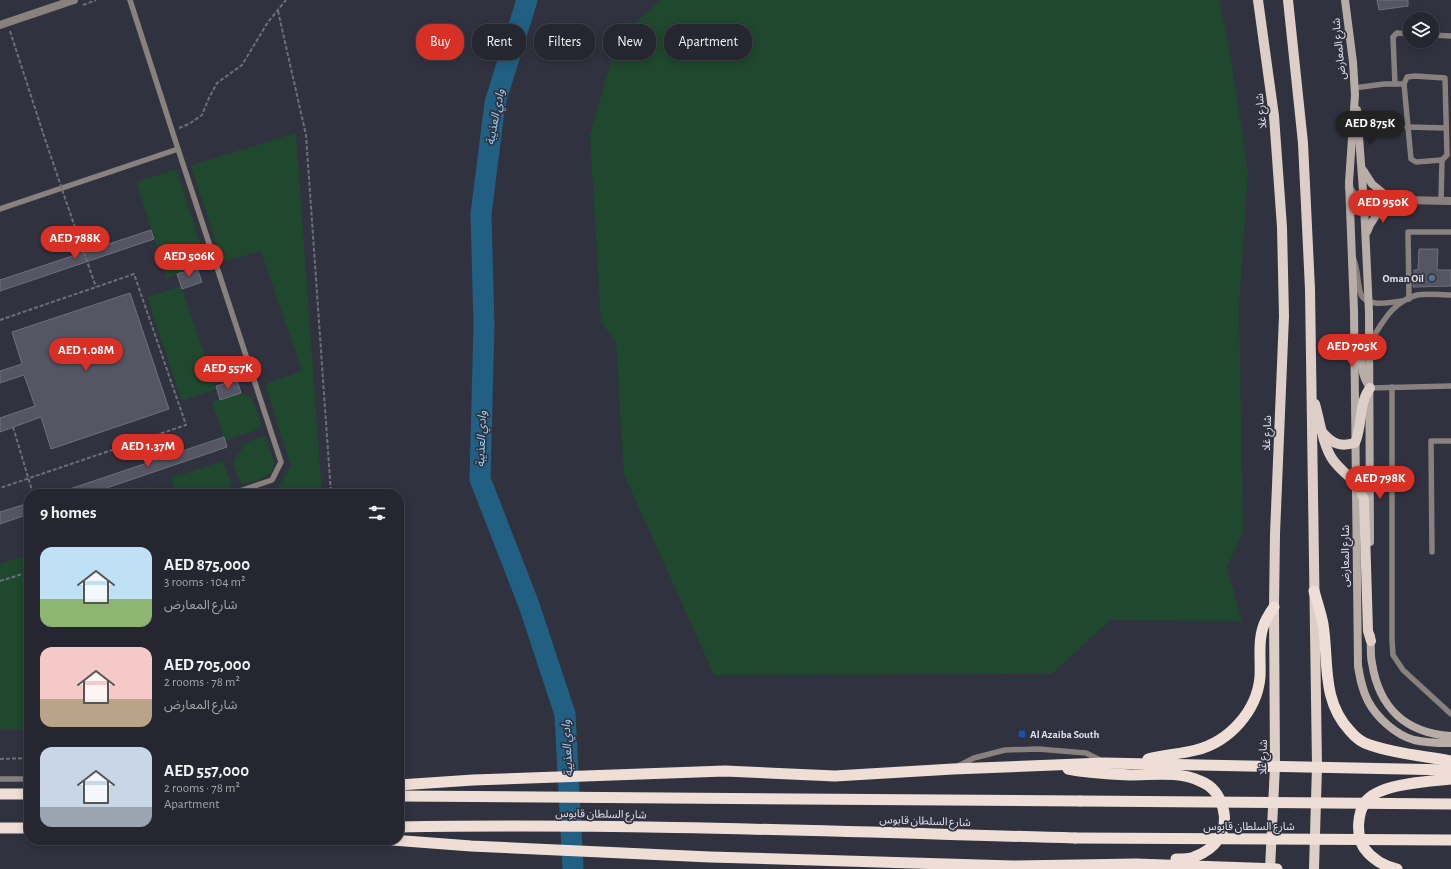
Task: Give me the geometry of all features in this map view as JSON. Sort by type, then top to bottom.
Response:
[{"type":"highway","points":[[1314,591],[1323,623],[1327,678],[1332,701],[1338,715],[1346,727],[1354,736],[1368,745],[1404,754],[1451,761]]},
{"type":"highway","points":[[1131,762],[1209,746],[1239,724],[1250,711],[1257,695],[1260,677],[1261,636],[1265,621],[1274,607]]},
{"type":"highway","points":[[404,785],[473,780],[725,771],[836,776],[953,769],[1131,762],[1451,770]]},
{"type":"highway","points":[[1045,765],[1076,771],[1131,775],[1163,774],[1187,776],[1211,787],[1218,795],[1225,817],[1224,829],[1212,846],[1193,858],[1136,864]]},
{"type":"highway","points":[[1397,869],[1386,866],[1375,859],[1364,847],[1358,826],[1359,817],[1365,802],[1370,797],[1382,790],[1393,787],[1451,779]]},
{"type":"highway","points":[[0,794],[24,794]]},
{"type":"highway","name":"شارع السلطان قابوس","points":[[404,796],[719,797],[1451,804]]},
{"type":"highway","name":"شارع السلطان قابوس","points":[[404,826],[472,825],[713,828],[1075,838],[1451,840]]},
{"type":"highway","points":[[0,828],[24,828]]},
{"type":"highway","points":[[404,841],[471,846],[710,857],[1013,866],[1136,864],[1277,869]]},
{"type":"highway","points":[[836,869],[910,863]]},
{"type":"highway","points":[[1013,866],[1032,869]]},
{"type":"main road","name":"شارع غلا","points":[[1258,0],[1274,116],[1282,227],[1284,316],[1275,534],[1275,766],[1270,869]]},
{"type":"main road","points":[[1288,0],[1304,151],[1310,289],[1316,766],[1314,869]]},
{"type":"main road","name":"شارع المعارض","points":[[1345,0],[1353,62],[1354,92],[1349,188],[1354,335],[1356,626],[1358,666],[1361,683],[1368,702],[1381,719],[1394,730],[1413,739],[1451,743]]},
{"type":"main road","name":"شارع المعارض","points":[[1354,92],[1359,118],[1362,166],[1362,201],[1366,235],[1369,301],[1371,662],[1375,678],[1385,702],[1398,717],[1413,727],[1430,733],[1451,736]]},
{"type":"main road","points":[[1362,166],[1372,184],[1389,201],[1375,218],[1366,235]]},
{"type":"main road","points":[[1323,433],[1338,445],[1346,446],[1355,444],[1360,426],[1362,404],[1365,394],[1370,388],[1363,377],[1359,348],[1354,335]]},
{"type":"main road","points":[[1311,388],[1323,433],[1333,460],[1356,483],[1361,490],[1364,499],[1368,631],[1371,641]]},
{"type":"street","points":[[3,24],[74,0]]},
{"type":"street","points":[[1349,188],[1362,201]]},
{"type":"street","points":[[1351,216],[1352,208],[1362,201],[1451,201]]},
{"type":"lane","points":[[130,0],[281,462],[272,480],[246,489]]},
{"type":"lane","points":[[1395,84],[1393,37],[1397,33],[1403,33]]},
{"type":"lane","points":[[1439,35],[1451,36]]},
{"type":"lane","points":[[1407,77],[1448,78],[1446,128],[1447,155],[1442,160],[1416,162],[1410,159],[1404,84],[1407,77]]},
{"type":"lane","points":[[1354,92],[1395,84],[1404,84]]},
{"type":"lane","points":[[1408,127],[1446,128]]},
{"type":"lane","points":[[0,209],[178,150]]},
{"type":"lane","points":[[1441,201],[1442,160]]},
{"type":"lane","points":[[1406,300],[1408,232],[1451,232]]},
{"type":"lane","points":[[1352,255],[1357,267],[1360,292],[1364,298],[1376,304],[1406,300]]},
{"type":"lane","points":[[1370,342],[1390,310],[1406,300],[1417,295],[1451,295]]},
{"type":"lane","points":[[1370,388],[1451,386]]},
{"type":"lane","points":[[1392,387],[1393,655],[1403,670],[1451,714]]},
{"type":"lane","points":[[1432,552],[1431,441],[1451,441]]},
{"type":"lane","points":[[953,769],[974,758],[1005,750],[1038,749],[1086,753],[1104,763]]},
{"type":"lane","points":[[0,779],[24,779]]},
{"type":"path","points":[[172,130],[189,124],[202,115],[217,83],[242,65],[273,14],[286,0]]},
{"type":"path","points":[[278,10],[306,135],[332,489]]},
{"type":"path","points":[[3,24],[43,132],[96,287]]},
{"type":"path","points":[[0,320],[134,274],[186,425],[0,488]]},
{"type":"path","points":[[12,427],[31,489]]},
{"type":"path","points":[[0,581],[24,574]]},
{"type":"path","points":[[0,759],[24,758]]},
{"type":"green space","points":[[660,0],[1219,0],[1230,53],[1248,172],[1239,307],[1243,531],[1227,567],[1242,621],[1110,620],[1052,674],[714,675],[624,474],[616,343],[601,322],[590,135],[611,60],[656,60],[656,24],[634,24]]},
{"type":"green space","points":[[296,133],[322,489],[277,489],[291,466],[265,384],[302,371],[261,251],[222,262],[191,165]]},
{"type":"green space","points":[[176,169],[205,258],[197,268],[167,278],[136,182]]},
{"type":"green space","points":[[181,286],[216,389],[182,401],[147,297]]},
{"type":"green space","points":[[241,393],[252,397],[262,428],[225,441],[212,402]]},
{"type":"green space","points":[[265,436],[275,464],[273,469],[261,479],[241,485],[233,462],[243,447],[242,444]]},
{"type":"green space","points":[[223,461],[232,487],[226,489],[175,489],[171,478]]},
{"type":"green space","points":[[149,486],[150,489],[139,489]]},
{"type":"green space","points":[[24,556],[24,730],[0,730],[0,564]]},
{"type":"building","points":[[1377,0],[1408,0],[1408,6],[1379,10]]},
{"type":"building","points":[[151,230],[154,239],[0,291],[0,280]]},
{"type":"building","name":"Oman Oil","points":[[1419,249],[1438,249],[1437,270],[1451,270],[1451,286],[1413,287],[1414,270],[1418,270]]},
{"type":"building","points":[[197,268],[202,282],[182,289],[177,274]]},
{"type":"building","points":[[130,293],[169,409],[51,449],[41,417],[0,432],[0,418],[35,406],[24,375],[0,383],[0,371],[22,364],[12,332]]},
{"type":"building","points":[[237,380],[241,393],[220,400],[216,386]]},
{"type":"building","points":[[224,437],[227,447],[104,489],[70,489]]},
{"type":"building","points":[[24,505],[24,516],[0,524],[0,512]]},
{"type":"waterway","name":"وادي العذيبة","points":[[527,0],[495,103],[481,214],[484,325],[480,479],[529,605],[565,714],[573,869]]},
{"type":"place","name":"Oman Oil","points":[[1432,278]]},
{"type":"place","name":"Al Azaiba South","points":[[1022,734]]}]
